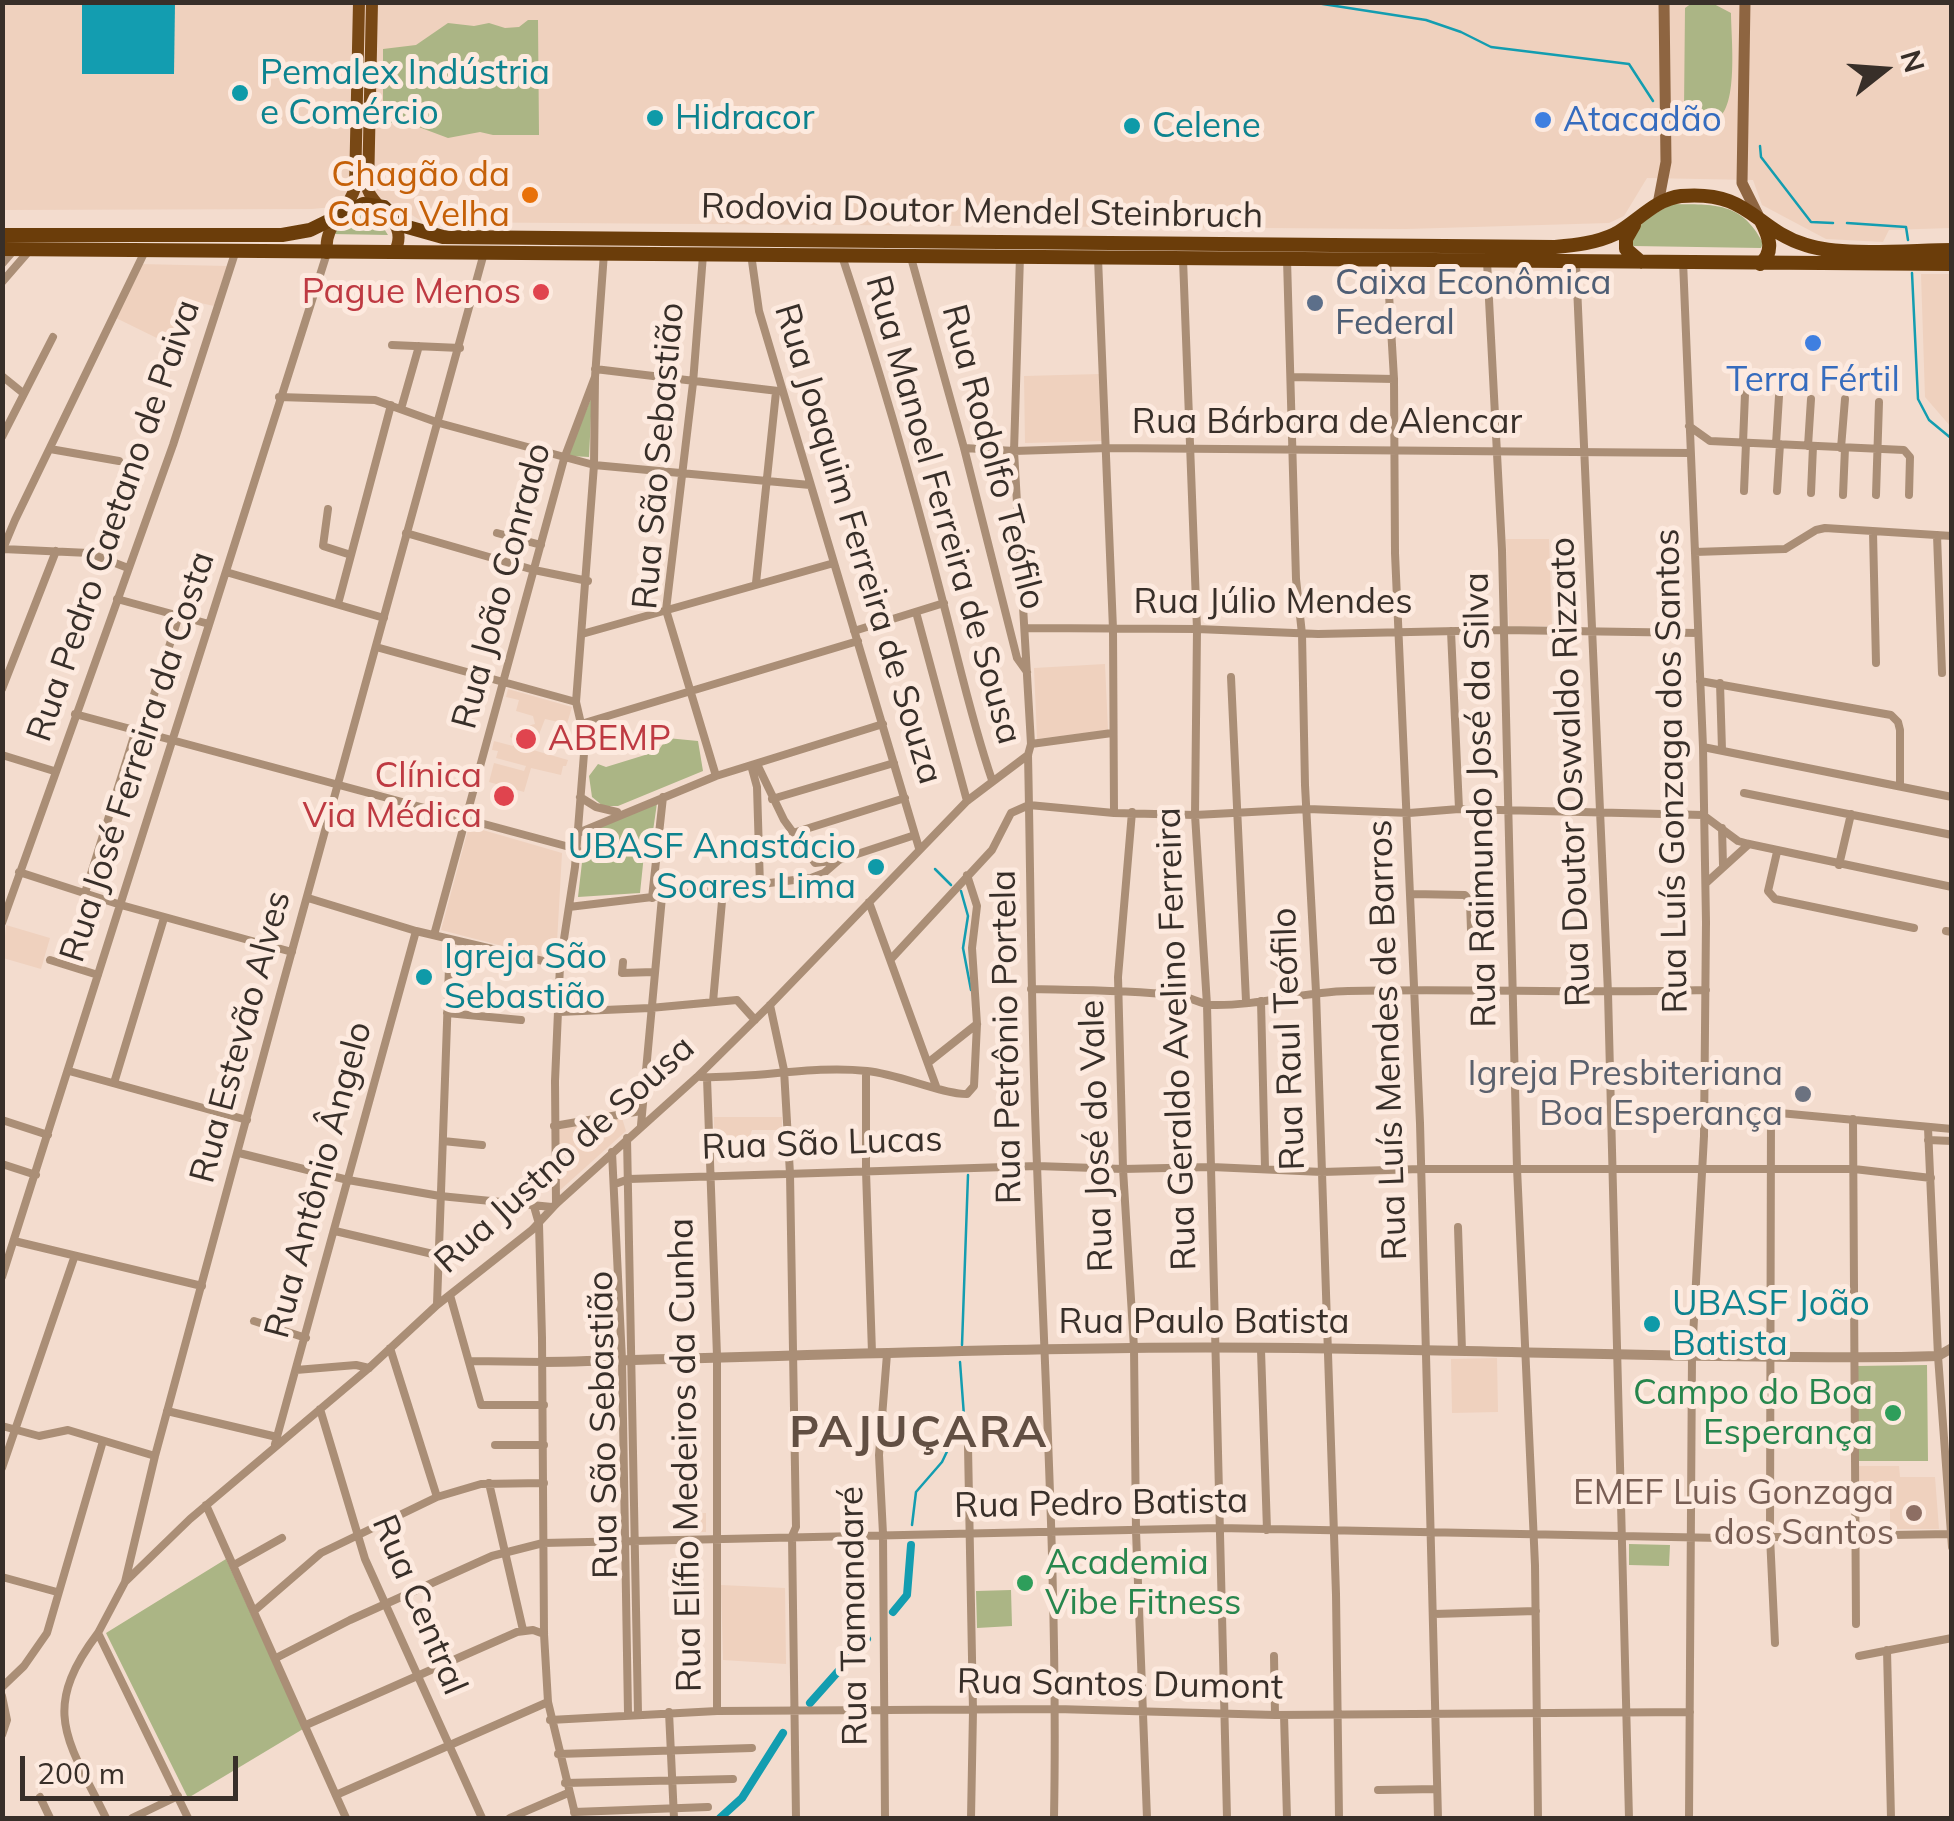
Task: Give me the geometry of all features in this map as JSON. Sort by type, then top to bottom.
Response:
[{"type":"highway","points":[[1658,204],[1682,196],[1723,198],[1758,215],[1782,234],[1814,248],[1952,250]]},
{"type":"highway","points":[[2,235],[282,235],[310,230],[363,204],[384,208]]},
{"type":"highway","name":"Rodovia Doutor Mendel Steinbruch","points":[[384,208],[416,231],[462,238],[1555,247],[1602,239],[1658,204]]},
{"type":"highway","points":[[1758,215],[1770,246],[1767,258],[1760,264]]},
{"type":"highway","points":[[1638,220],[1626,244],[1629,254],[1641,262]]},
{"type":"highway","name":"Rodovia Doutor Mendel Steinbruch","points":[[16,249],[1952,264]]},
{"type":"main road","points":[[327,253],[327,233],[355,188],[359,2]]},
{"type":"main road","points":[[372,2],[368,190],[398,229],[399,245],[394,253]]},
{"type":"main road","points":[[1658,204],[1666,162],[1664,2]]},
{"type":"main road","points":[[1745,2],[1742,183],[1758,215]]},
{"type":"street","points":[[2,264],[16,249]]},
{"type":"street","points":[[2,282],[16,249]]},
{"type":"street","points":[[128,568],[89,554],[3,550],[146,249]]},
{"type":"street","name":"Rua Pedro Caetano de Paiva","points":[[2,923],[173,446],[236,250]]},
{"type":"street","name":"Rua Estevão Alves","points":[[106,1818],[73,1750],[64,1711],[70,1676],[124,1582],[167,1410],[485,252]]},
{"type":"street","name":"Rua José Ferreira da Costa","points":[[2,1277],[327,253]]},
{"type":"street","points":[[239,1153],[348,1180],[440,1196],[554,1206],[560,965],[578,832],[585,741],[576,702],[588,581],[595,373],[604,253]]},
{"type":"street","name":"Rua São Sebastião","points":[[704,254],[666,610],[716,776]]},
{"type":"street","name":"Rua Joaquim Ferreira de Souza","points":[[751,254],[759,311],[779,391],[920,848]]},
{"type":"street","name":"Rua Rodolfo Teófilo","points":[[910,254],[1017,658],[1028,672]]},
{"type":"street","name":"Rua Manoel Ferreira de Sousa","points":[[841,255],[868,335],[992,780]]},
{"type":"street","name":"Rua Petrônio Portela","points":[[1020,256],[1014,451],[1032,744],[1028,755],[1031,989],[1052,1531],[1054,1818]]},
{"type":"street","points":[[1098,258],[1114,629],[1114,813]]},
{"type":"street","name":"Rua Geraldo Avelino Ferreira","points":[[1183,258],[1196,628],[1194,815],[1207,1005],[1226,1818]]},
{"type":"street","name":"Rua Raul Teófilo","points":[[1286,258],[1296,579],[1302,634],[1316,992],[1339,1818]]},
{"type":"street","name":"Rua Luís Mendes de Barros","points":[[1387,260],[1416,990],[1438,1818]]},
{"type":"street","name":"Rua Raimundo José da Silva","points":[[1487,261],[1504,630],[1518,1168],[1534,1533],[1538,1818]]},
{"type":"street","name":"Rua Luís Gonzaga dos Santos","points":[[1684,261],[1706,883],[1704,1106],[1692,1355],[1689,1818]]},
{"type":"street","name":"Rua Doutor Oswaldo Rizzato","points":[[1576,263],[1608,994],[1628,1818]]},
{"type":"street","points":[[2,437],[53,338]]},
{"type":"street","points":[[392,345],[460,348]]},
{"type":"street","points":[[401,409],[420,346]]},
{"type":"street","points":[[595,373],[779,391],[756,584]]},
{"type":"street","name":"Rua João Conrado","points":[[434,935],[564,459],[595,373]]},
{"type":"street","points":[[2,376],[23,393]]},
{"type":"street","points":[[1291,377],[1394,379]]},
{"type":"street","points":[[1744,491],[1746,394]]},
{"type":"street","points":[[1777,491],[1779,396]]},
{"type":"street","points":[[279,398],[368,399],[594,465],[810,485]]},
{"type":"street","points":[[1843,495],[1844,399]]},
{"type":"street","points":[[1810,493],[1811,400]]},
{"type":"street","points":[[1876,495],[1879,402]]},
{"type":"street","points":[[338,604],[391,406]]},
{"type":"street","points":[[1689,426],[1710,441],[1909,452],[1909,495]]},
{"type":"street","points":[[1690,455],[1710,441]]},
{"type":"street","name":"Rua Bárbara de Alencar","points":[[964,448],[1394,449],[1690,455]]},
{"type":"street","points":[[50,449],[119,461]]},
{"type":"street","points":[[328,509],[323,546],[352,555]]},
{"type":"street","points":[[2,514],[15,520]]},
{"type":"street","points":[[1695,552],[1785,549],[1820,528],[1952,536]]},
{"type":"street","points":[[496,532],[541,544]]},
{"type":"street","points":[[1873,532],[1876,663]]},
{"type":"street","points":[[406,533],[534,570],[588,581]]},
{"type":"street","points":[[1937,536],[1942,673]]},
{"type":"street","points":[[2,688],[56,551]]},
{"type":"street","points":[[582,634],[834,563]]},
{"type":"street","points":[[226,572],[384,618]]},
{"type":"street","points":[[117,599],[210,624]]},
{"type":"street","points":[[854,631],[944,602]]},
{"type":"street","points":[[916,612],[967,801]]},
{"type":"street","points":[[153,698],[178,615]]},
{"type":"street","name":"Rua Júlio Mendes","points":[[1027,628],[1196,628],[1302,634],[1504,630],[1698,633]]},
{"type":"street","points":[[1451,631],[1459,809]]},
{"type":"street","points":[[581,724],[858,642]]},
{"type":"street","points":[[376,647],[576,702]]},
{"type":"street","points":[[1230,677],[1246,1001]]},
{"type":"street","points":[[1700,681],[1885,712],[1895,717],[1900,730],[1900,786]]},
{"type":"street","points":[[1720,684],[1722,750]]},
{"type":"street","points":[[76,714],[576,849]]},
{"type":"street","points":[[578,832],[716,776],[883,724]]},
{"type":"street","points":[[85,893],[136,730]]},
{"type":"street","points":[[1032,744],[1112,734]]},
{"type":"street","points":[[1703,747],[1952,798]]},
{"type":"street","points":[[2,755],[54,772]]},
{"type":"street","name":"Rua Justno de Sousa","points":[[124,1582],[276,1440],[320,1408],[437,1304],[538,1224],[627,1136],[702,1077],[967,801],[1028,755]]},
{"type":"street","points":[[772,799],[894,763]]},
{"type":"street","points":[[754,764],[792,833],[816,863],[838,860],[915,835]]},
{"type":"street","points":[[754,764],[760,886]]},
{"type":"street","points":[[1744,793],[1952,834]]},
{"type":"street","points":[[580,797],[596,808],[622,812]]},
{"type":"street","points":[[652,898],[663,797]]},
{"type":"street","points":[[792,833],[904,798]]},
{"type":"street","points":[[891,959],[1000,840],[1011,814],[1029,804],[1114,813],[1194,815],[1308,808],[1408,813],[1459,809],[1703,815],[1738,841],[1952,887]]},
{"type":"street","name":"Rua José do Vale","points":[[1132,812],[1118,989],[1123,1169],[1134,1348],[1136,1531],[1147,1818]]},
{"type":"street","points":[[1839,865],[1851,814]]},
{"type":"street","points":[[1722,828],[1723,866]]},
{"type":"street","points":[[1706,883],[1749,844]]},
{"type":"street","points":[[1777,852],[1768,891],[1774,899],[1914,928]]},
{"type":"street","points":[[569,908],[812,878],[838,860]]},
{"type":"street","points":[[19,872],[164,918],[292,952]]},
{"type":"street","points":[[702,1077],[784,1070],[866,1070],[963,1095],[970,1091],[978,1024],[972,948],[977,906],[967,875]]},
{"type":"street","points":[[713,1002],[723,890]]},
{"type":"street","points":[[1412,894],[1465,895],[1470,901],[1471,930],[1491,932]]},
{"type":"street","points":[[641,1125],[662,897]]},
{"type":"street","points":[[308,898],[434,935],[560,965]]},
{"type":"street","points":[[868,902],[936,1086]]},
{"type":"street","points":[[114,1082],[164,918]]},
{"type":"street","name":"Rua Antônio Ângelo","points":[[276,1440],[416,930]]},
{"type":"street","points":[[437,1304],[450,938]]},
{"type":"street","points":[[50,960],[98,974]]},
{"type":"street","points":[[622,962],[622,974],[654,972]]},
{"type":"street","points":[[1031,989],[1118,989],[1189,996],[1207,1005],[1316,992],[1608,994],[1706,990]]},
{"type":"street","points":[[1261,1001],[1264,1168]]},
{"type":"street","points":[[559,1012],[741,1002],[755,1020]]},
{"type":"street","points":[[770,1005],[784,1070],[790,1174],[796,1818]]},
{"type":"street","points":[[446,1012],[522,1020]]},
{"type":"street","points":[[929,1062],[978,1024]]},
{"type":"street","points":[[866,1070],[872,1353]]},
{"type":"street","points":[[69,1071],[247,1120]]},
{"type":"street","name":"Rua Elífio Medeiros da Cunha","points":[[702,1077],[717,1356],[716,1711]]},
{"type":"street","points":[[1704,1106],[1952,1129]]},
{"type":"street","points":[[554,1126],[641,1111]]},
{"type":"street","points":[[1772,1111],[1770,1536],[1775,1642]]},
{"type":"street","points":[[1853,1119],[1856,1624]]},
{"type":"street","points":[[2,1120],[48,1135]]},
{"type":"street","points":[[1928,1128],[1938,1356],[1952,1547]]},
{"type":"street","name":"Rua São Sebastião","points":[[627,1136],[630,1298],[622,1429],[633,1713]]},
{"type":"street","points":[[1928,1140],[1952,1141]]},
{"type":"street","points":[[443,1141],[482,1145]]},
{"type":"street","name":"Rua São Sebastião","points":[[612,1152],[618,1298],[633,1430],[629,1541]]},
{"type":"street","points":[[2,1164],[36,1175]]},
{"type":"street","name":"Rua São Lucas","points":[[616,1184],[629,1178],[1037,1166],[1212,1166],[1322,1172],[1854,1169],[1931,1178]]},
{"type":"street","points":[[533,1203],[538,1224],[544,1405],[544,1634],[550,1720],[567,1788],[575,1815],[673,1814],[708,1808]]},
{"type":"street","points":[[1458,1226],[1462,1351]]},
{"type":"street","points":[[335,1231],[437,1254]]},
{"type":"street","points":[[14,1241],[202,1286]]},
{"type":"street","points":[[617,1249],[628,1248]]},
{"type":"street","points":[[2,1468],[74,1258]]},
{"type":"street","points":[[450,1295],[478,1401],[484,1407],[544,1405]]},
{"type":"street","points":[[618,1298],[630,1298]]},
{"type":"street","points":[[254,1321],[306,1338]]},
{"type":"street","points":[[390,1348],[437,1496]]},
{"type":"street","name":"Rua Paulo Batista","points":[[470,1361],[1134,1348],[1938,1356]]},
{"type":"street","points":[[1938,1356],[1952,1348]]},
{"type":"street","points":[[1261,1350],[1267,1530]]},
{"type":"street","name":"Rua Tamandaré","points":[[885,1818],[879,1455],[886,1354]]},
{"type":"street","points":[[296,1370],[356,1365],[368,1368]]},
{"type":"street","name":"Rua Central","points":[[320,1408],[355,1534],[482,1818]]},
{"type":"street","points":[[167,1410],[276,1440]]},
{"type":"street","points":[[2,1426],[39,1436],[68,1430],[155,1456]]},
{"type":"street","points":[[622,1429],[633,1430]]},
{"type":"street","points":[[2,1686],[42,1644],[103,1442]]},
{"type":"street","points":[[494,1446],[544,1446]]},
{"type":"street","points":[[968,1446],[971,1818]]},
{"type":"street","points":[[489,1483],[524,1630]]},
{"type":"street","points":[[254,1611],[321,1553],[437,1496],[489,1483],[544,1483]]},
{"type":"street","points":[[206,1505],[346,1818]]},
{"type":"street","name":"Rua Pedro Batista","points":[[276,1658],[507,1550],[543,1543],[1219,1528],[1690,1537],[1950,1534]]},
{"type":"street","points":[[234,1565],[282,1538]]},
{"type":"street","points":[[2,1577],[57,1592]]},
{"type":"street","points":[[1434,1614],[1536,1611]]},
{"type":"street","points":[[306,1725],[524,1630],[544,1634]]},
{"type":"street","points":[[98,1633],[188,1818]]},
{"type":"street","points":[[1859,1656],[1952,1638]]},
{"type":"street","points":[[1887,1650],[1891,1818]]},
{"type":"street","points":[[1274,1656],[1287,1818]]},
{"type":"street","points":[[2,1696],[8,1720],[2,1735]]},
{"type":"street","points":[[336,1795],[548,1702]]},
{"type":"street","name":"Rua Santos Dumont","points":[[550,1720],[716,1711],[1144,1709],[1280,1715],[1690,1712]]},
{"type":"street","points":[[669,1712],[673,1814]]},
{"type":"street","points":[[558,1754],[752,1748]]},
{"type":"street","points":[[510,1818],[567,1788],[734,1778]]},
{"type":"street","points":[[1378,1790],[1437,1789]]},
{"type":"street","points":[[132,1818],[178,1796]]},
{"type":"street","points":[[40,1797],[50,1818]]},
{"type":"shaded area","points":[[2,3],[1951,3],[1951,228],[1889,230],[1883,242],[1826,239],[1762,205],[1753,180],[1647,178],[1624,216],[1609,223],[1406,229],[423,222],[386,199],[343,196],[333,207],[312,209],[3,210]]},
{"type":"shaded area","points":[[140,264],[227,266],[214,306],[196,302],[192,309],[182,306],[167,343],[116,318]]},
{"type":"shaded area","points":[[1921,274],[1951,274],[1951,427],[1925,397]]},
{"type":"shaded area","points":[[1100,374],[1103,441],[1025,443],[1024,376]]},
{"type":"shaded area","points":[[1506,539],[1549,539],[1552,626],[1509,626]]},
{"type":"shaded area","points":[[1105,664],[1108,730],[1037,739],[1034,668]]},
{"type":"shaded area","name":"ABEMP","points":[[508,689],[572,707],[567,724],[545,719],[533,750],[568,760],[561,775],[531,768],[524,792],[489,782],[494,763],[524,771],[526,766],[496,758],[498,751],[492,750],[494,741],[513,746],[515,739],[510,737],[511,733],[525,737],[523,727],[535,724],[533,716],[516,711],[519,700],[506,697]]},
{"type":"shaded area","points":[[469,826],[562,853],[556,960],[441,930]]},
{"type":"shaded area","points":[[6,925],[50,938],[41,969],[3,958]]},
{"type":"shaded area","points":[[714,1117],[782,1117],[782,1130],[752,1130],[748,1142],[714,1142]]},
{"type":"shaded area","points":[[622,1118],[626,1131],[558,1192],[557,1129]]},
{"type":"shaded area","points":[[1497,1358],[1498,1412],[1452,1413],[1451,1359]]},
{"type":"shaded area","name":"EMEF Luis Gonzaga dos Santos","points":[[1855,1466],[1899,1466],[1900,1477],[1935,1477],[1939,1529],[1890,1529],[1890,1497],[1855,1497]]},
{"type":"shaded area","points":[[706,1513],[706,1532],[682,1532],[681,1514]]},
{"type":"shaded area","points":[[721,1585],[785,1588],[786,1664],[723,1660]]},
{"type":"green space","points":[[1692,3],[1712,3],[1731,13],[1730,91],[1726,108],[1717,119],[1704,120],[1684,109],[1685,8]]},
{"type":"green space","points":[[528,20],[538,20],[539,135],[480,132],[448,138],[408,123],[379,123],[383,113],[383,49],[416,45],[448,23],[489,23],[505,28],[519,27]]},
{"type":"green space","points":[[1672,204],[1714,206],[1736,212],[1755,229],[1763,243],[1761,248],[1633,246],[1632,239],[1644,220]]},
{"type":"green space","points":[[360,213],[377,218],[388,235],[331,234],[335,225]]},
{"type":"green space","points":[[592,396],[589,457],[570,456],[569,453]]},
{"type":"green space","points":[[667,738],[698,741],[703,771],[618,806],[603,806],[592,797],[589,776],[598,764],[606,767],[658,751]]},
{"type":"green space","points":[[657,803],[651,845],[645,845],[640,893],[578,897],[586,828]]},
{"type":"green space","name":"Campo do Boa Esperança","points":[[1927,1365],[1928,1461],[1858,1461],[1857,1366]]},
{"type":"green space","points":[[1629,1544],[1670,1545],[1669,1566],[1629,1565]]},
{"type":"green space","points":[[226,1559],[303,1729],[188,1798],[106,1633]]},
{"type":"green space","points":[[1011,1590],[1012,1626],[977,1628],[976,1591]]},
{"type":"water","points":[[82,3],[175,3],[174,74],[82,74]]},
{"type":"waterway","points":[[1310,2],[1426,20],[1491,47],[1629,64],[1653,101]]},
{"type":"waterway","points":[[1760,146],[1761,157],[1811,222],[1833,223]]},
{"type":"waterway","points":[[1847,223],[1906,227],[1908,240]]},
{"type":"waterway","points":[[1912,273],[1918,399],[1929,420],[1952,439]]},
{"type":"waterway","points":[[935,869],[951,885]]},
{"type":"waterway","points":[[961,891],[968,916],[963,948],[971,990]]},
{"type":"waterway","points":[[962,1345],[968,1175]]},
{"type":"waterway","points":[[912,1525],[916,1492],[942,1462],[964,1416],[960,1362]]},
{"type":"waterway","points":[[893,1612],[907,1595],[911,1545]]},
{"type":"waterway","points":[[810,1703],[867,1639]]},
{"type":"waterway","points":[[720,1818],[742,1798],[783,1733]]},
{"type":"place","name":"Pemalex Indústria e Comércio","points":[[240,93]]},
{"type":"place","name":"Hidracor","points":[[655,118]]},
{"type":"place","name":"Atacadão","points":[[1543,120]]},
{"type":"place","name":"Celene","points":[[1132,126]]},
{"type":"place","name":"Chagão da Casa Velha","points":[[530,195]]},
{"type":"place","name":"Pague Menos","points":[[541,292]]},
{"type":"place","name":"Caixa Econômica Federal","points":[[1315,303]]},
{"type":"place","name":"Terra Fértil","points":[[1813,343]]},
{"type":"place","name":"ABEMP","points":[[526,739]]},
{"type":"place","name":"Clínica Via Médica","points":[[504,796]]},
{"type":"place","name":"UBASF Anastácio Soares Lima","points":[[876,867]]},
{"type":"place","name":"Igreja São Sebastião","points":[[424,977]]},
{"type":"place","name":"Igreja Presbiteriana Boa Esperança","points":[[1803,1094]]},
{"type":"place","name":"UBASF João Batista","points":[[1652,1324]]},
{"type":"place","name":"Campo do Boa Esperança","points":[[1893,1413]]},
{"type":"place","name":"EMEF Luis Gonzaga dos Santos","points":[[1914,1513]]},
{"type":"place","name":"Academia Vibe Fitness","points":[[1025,1583]]},
{"type":"district","name":"PAJUÇARA","points":[[919,1433]]}]
